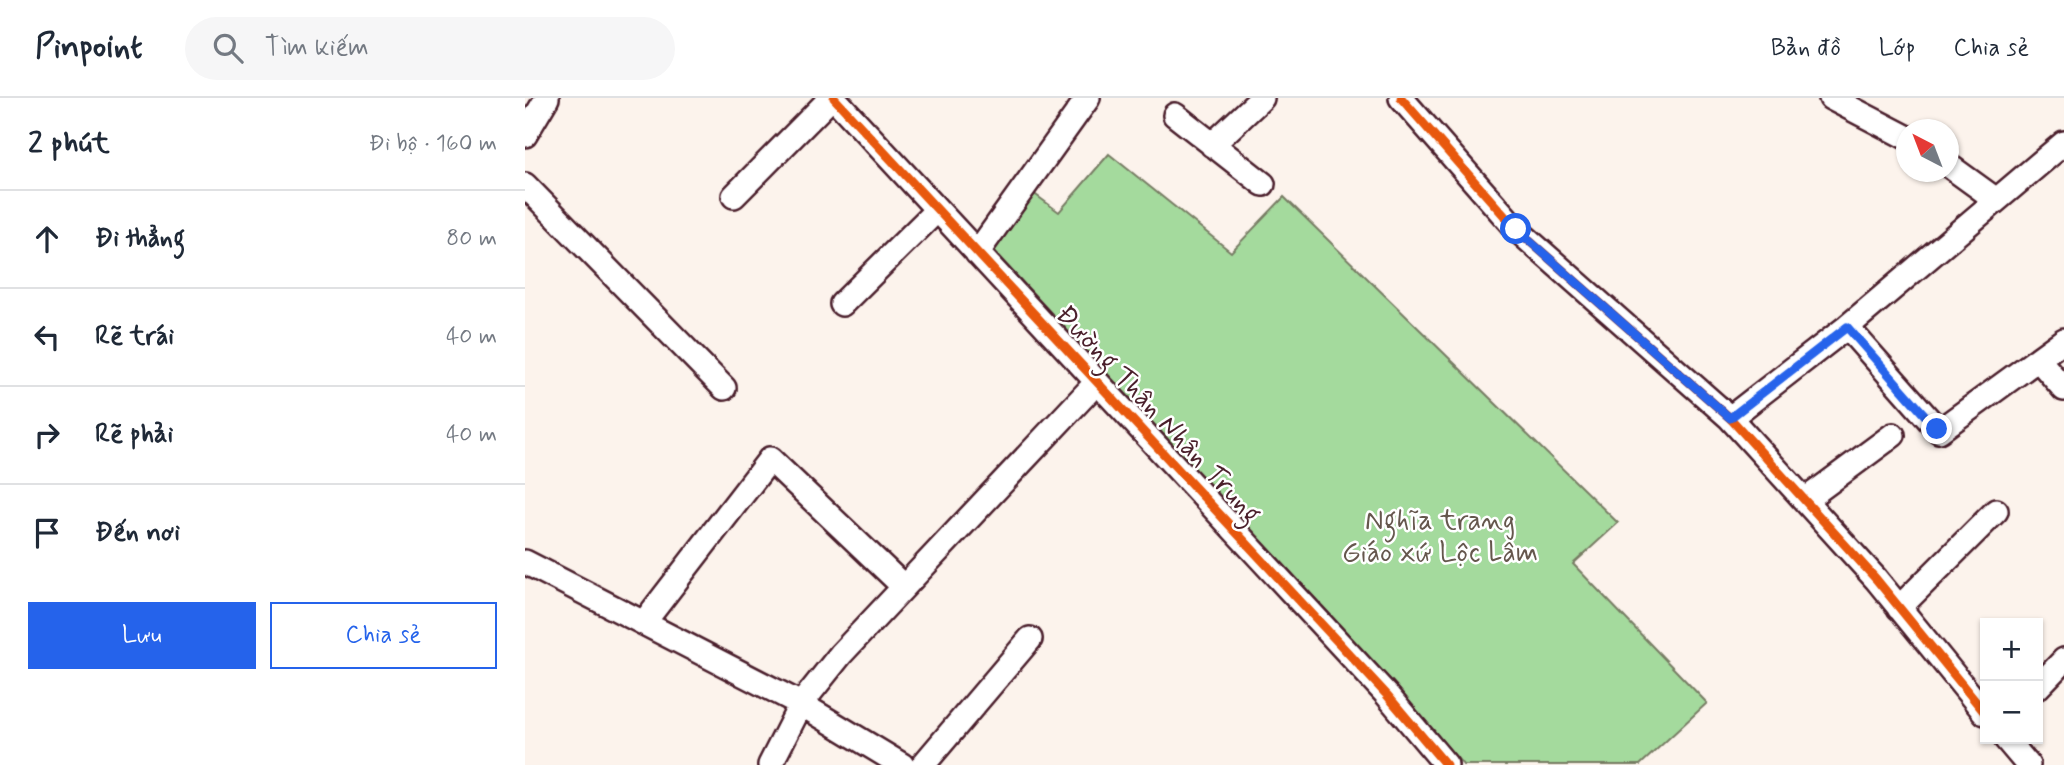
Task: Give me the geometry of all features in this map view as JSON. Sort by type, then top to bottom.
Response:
[{"type":"street","points":[[525,135],[547,98]]},
{"type":"street","points":[[734,196],[833,98]]},
{"type":"street","name":"Đường Thân Nhân Trung","points":[[833,98],[1387,695],[1445,765]]},
{"type":"street","points":[[1212,145],[1262,98]]},
{"type":"street","points":[[1401,98],[1516,229],[1730,418],[1899,608],[1980,707]]},
{"type":"street","points":[[1831,98],[1896,132]]},
{"type":"street","points":[[977,253],[1083,100]]},
{"type":"street","points":[[1175,114],[1263,184]]},
{"type":"street","points":[[1730,418],[1847,327],[2064,143]]},
{"type":"street","points":[[1959,173],[1995,199]]},
{"type":"street","points":[[525,185],[724,388]]},
{"type":"street","points":[[842,304],[937,210]]},
{"type":"street","points":[[1847,327],[1939,430],[2064,340]]},
{"type":"street","points":[[2038,359],[2064,389]]},
{"type":"street","points":[[770,765],[801,704],[903,586],[1097,382]]},
{"type":"street","points":[[1805,500],[1893,435]]},
{"type":"street","points":[[645,621],[770,459],[903,586]]},
{"type":"street","points":[[1899,608],[1996,511]]},
{"type":"street","points":[[525,562],[645,621],[801,704],[902,765]]},
{"type":"street","points":[[923,765],[1030,639]]},
{"type":"street","points":[[2043,682],[2064,660]]},
{"type":"street","points":[[2010,744],[2028,765]]},
{"type":"green space","name":"Nghĩa trang Giáo xứ Lộc Lâm","points":[[1109,154],[1231,252],[1284,197],[1618,523],[1573,564],[1707,703],[1640,765],[1463,765],[1397,687],[992,249],[1029,190],[1059,212]]},
{"type":"cycle path","points":[[834,98],[1387,695],[1446,765]]},
{"type":"cycle path","points":[[1401,98],[1516,229],[1730,418],[1876,579],[1980,707]]},
{"type":"route","points":[[1516,229],[1730,418],[1758,399],[1847,327],[1937,429]]}]
